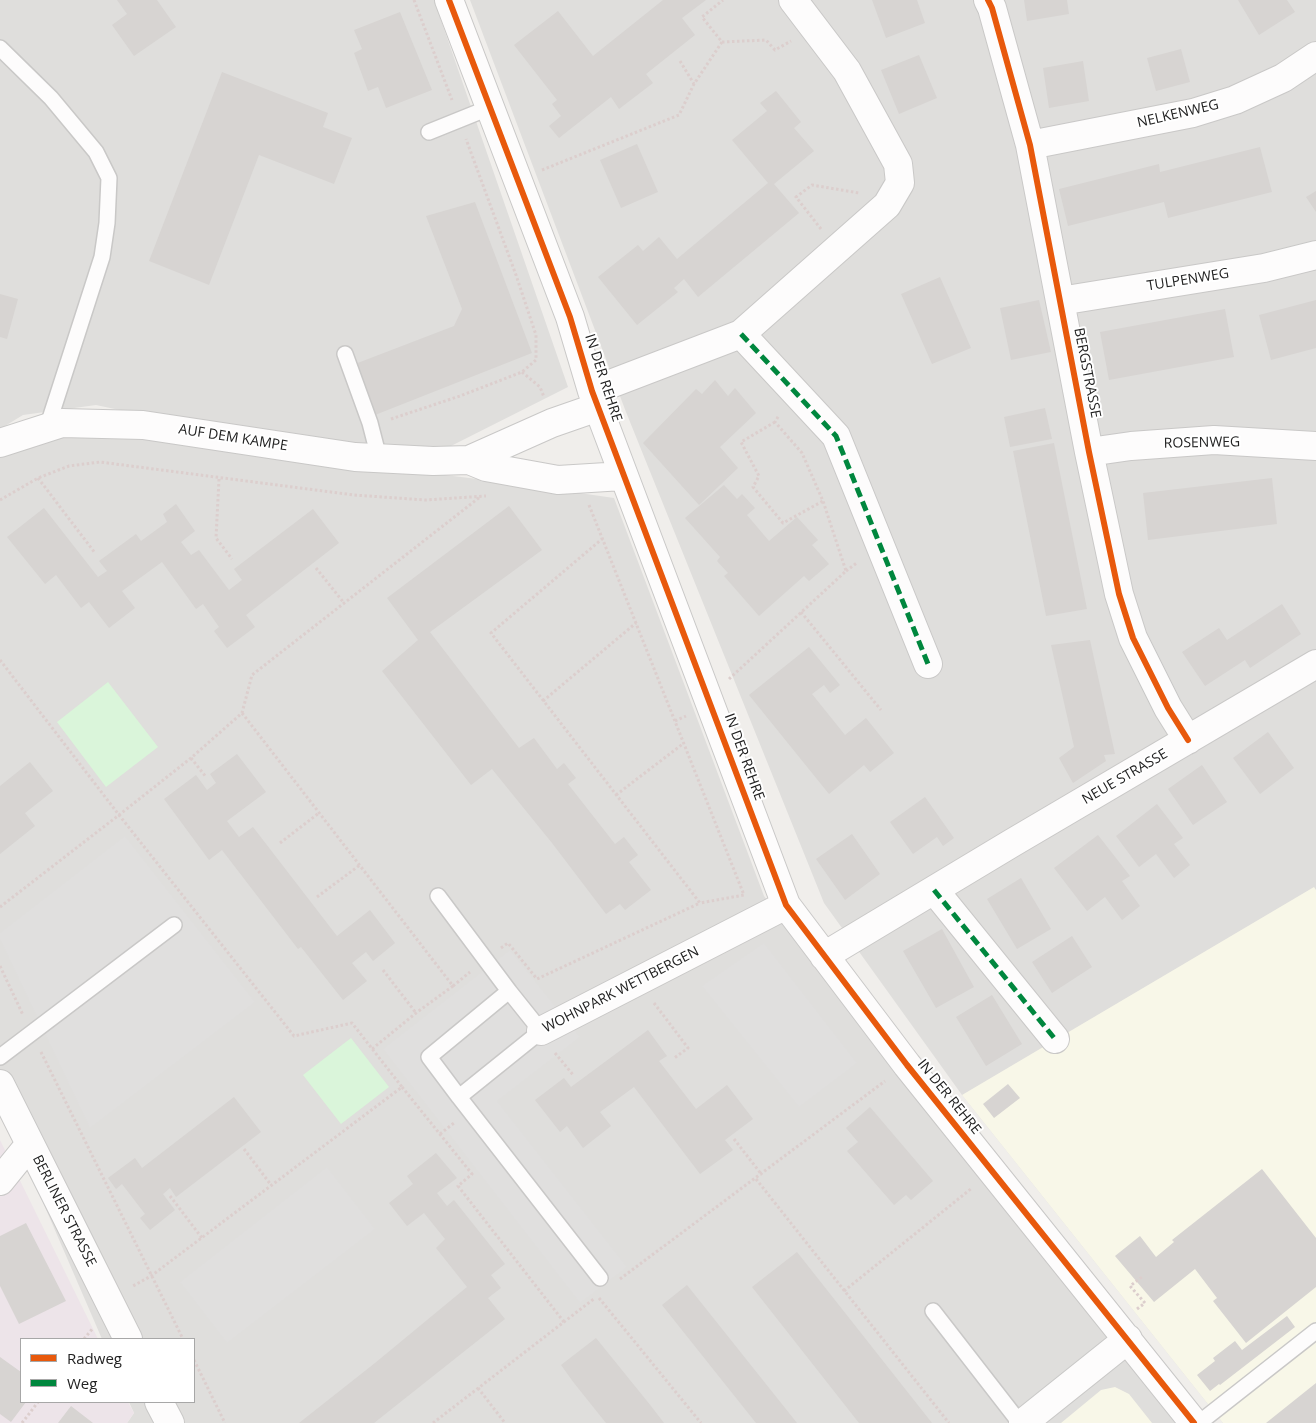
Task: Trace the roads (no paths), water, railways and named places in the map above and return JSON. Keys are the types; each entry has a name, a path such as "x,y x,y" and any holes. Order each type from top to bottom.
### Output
{"street":[{"name":"IN DER REHRE","path":"449,0 570,317 595,399 786,905 907,1064 1194,1423"},
{"name":"IN DER REHRE","path":"595,399 741,334 887,205 900,183 898,164 847,72 793,0"},
{"name":"BERGSTRASSE","path":"988,0 992,8 1030,145 1089,452 1119,594 1133,638 1168,708 1188,740"},
{"name":"NELKENWEG","path":"1030,145 1193,113 1226,103 1283,78 1316,56"},
{"name":"TULPENWEG","path":"1060,301 1264,268 1316,255"},
{"path":"741,334 836,436 928,664"},
{"name":"AUF DEM KAMPE","path":"0,443 62,423 143,425 355,457 433,461 469,460 552,423 595,399"},
{"name":"ROSENWEG","path":"1089,452 1131,446 1214,440 1316,446"},
{"name":"AUF DEM KAMPE","path":"469,460 486,467 558,480 624,476"},
{"name":"NEUE STRASSE","path":"824,956 1316,664"},
{"path":"934,890 1055,1040"},
{"name":"WOHNPARK WETTBERGEN","path":"541,1031 786,905"},
{"name":"BERLINER STRASSE","path":"0,1084 127,1338"},
{"path":"0,1181 30,1144"},
{"path":"1022,1423 1128,1339"},
{"path":"160,1403 170,1423"}],"lane":[{"path":"0,48 51,98 96,152 109,178 107,222 102,257 46,428"},
{"path":"429,132 491,107"},
{"path":"346,354 370,423 379,458"},
{"path":"438,896 541,1031"},
{"path":"0,1057 174,925"},
{"path":"509,991 429,1057 607,1281"},
{"name":"WOHNPARK WETTBERGEN","path":"459,1097 541,1031"},
{"path":"932,1311 1022,1423"},
{"path":"1199,1423 1316,1331"}]}
